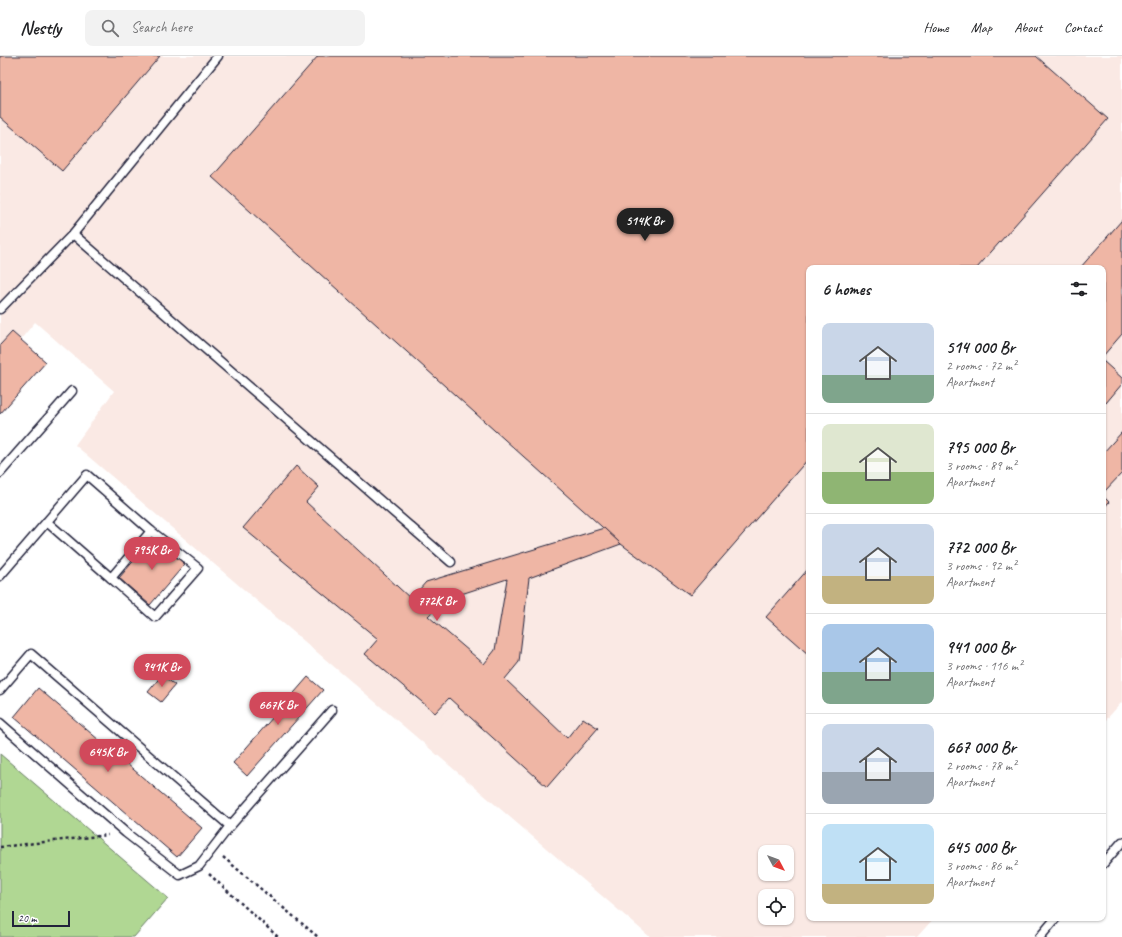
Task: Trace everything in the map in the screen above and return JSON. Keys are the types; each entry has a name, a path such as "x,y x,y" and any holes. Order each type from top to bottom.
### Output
{"lane":[{"path":"0,309 73,234 218,56"},
{"path":"73,234 451,562"},
{"path":"0,473 72,391"},
{"path":"1,571 47,522 87,475 151,531 198,568 155,617 47,522"},
{"path":"111,578 151,531"},
{"path":"0,690 31,654 230,826"},
{"path":"0,723 126,833 180,875 199,866 230,826 332,710"},
{"path":"1106,861 1122,842"},
{"path":"1040,937 1053,921"}],"path":[{"path":"0,847 126,833"},
{"path":"213,849 318,937"},
{"path":"199,866 278,937"}],"shaded area":[{"path":"0,56 1122,56 1122,702 1106,720 1106,265 806,265 806,921 931,921 917,937 650,937 75,445 114,391 35,322 21,339 12,332 0,345"}],"green space":[{"path":"0,754 168,898 134,937 0,937"}],"building":[{"path":"0,56 160,56 62,171 0,117"},
{"path":"318,56 1036,56 1108,119 980,265 806,265 806,461 690,595 621,544 212,177"},
{"path":"1122,220 1122,334 1106,353 1106,265 1083,265"},
{"path":"12,332 46,362 0,414 0,345"},
{"path":"1106,364 1122,378 1122,384 1106,403"},
{"path":"1122,432 1122,473 1106,490 1106,450"},
{"path":"296,466 319,487 306,502 411,599 426,582 604,528 621,544 529,578 519,662 505,679 567,738 583,718 598,728 547,787 449,698 435,713 365,654 378,639 243,528","holes":["507,579 495,650 484,664 428,616 446,599"]},
{"path":"154,537 185,564 150,605 119,578"},
{"path":"806,571 806,652 766,617"},
{"path":"162,675 175,685 161,702 148,692"},
{"path":"308,677 323,690 247,776 233,763"},
{"path":"38,688 202,828 177,857 14,717"}]}
